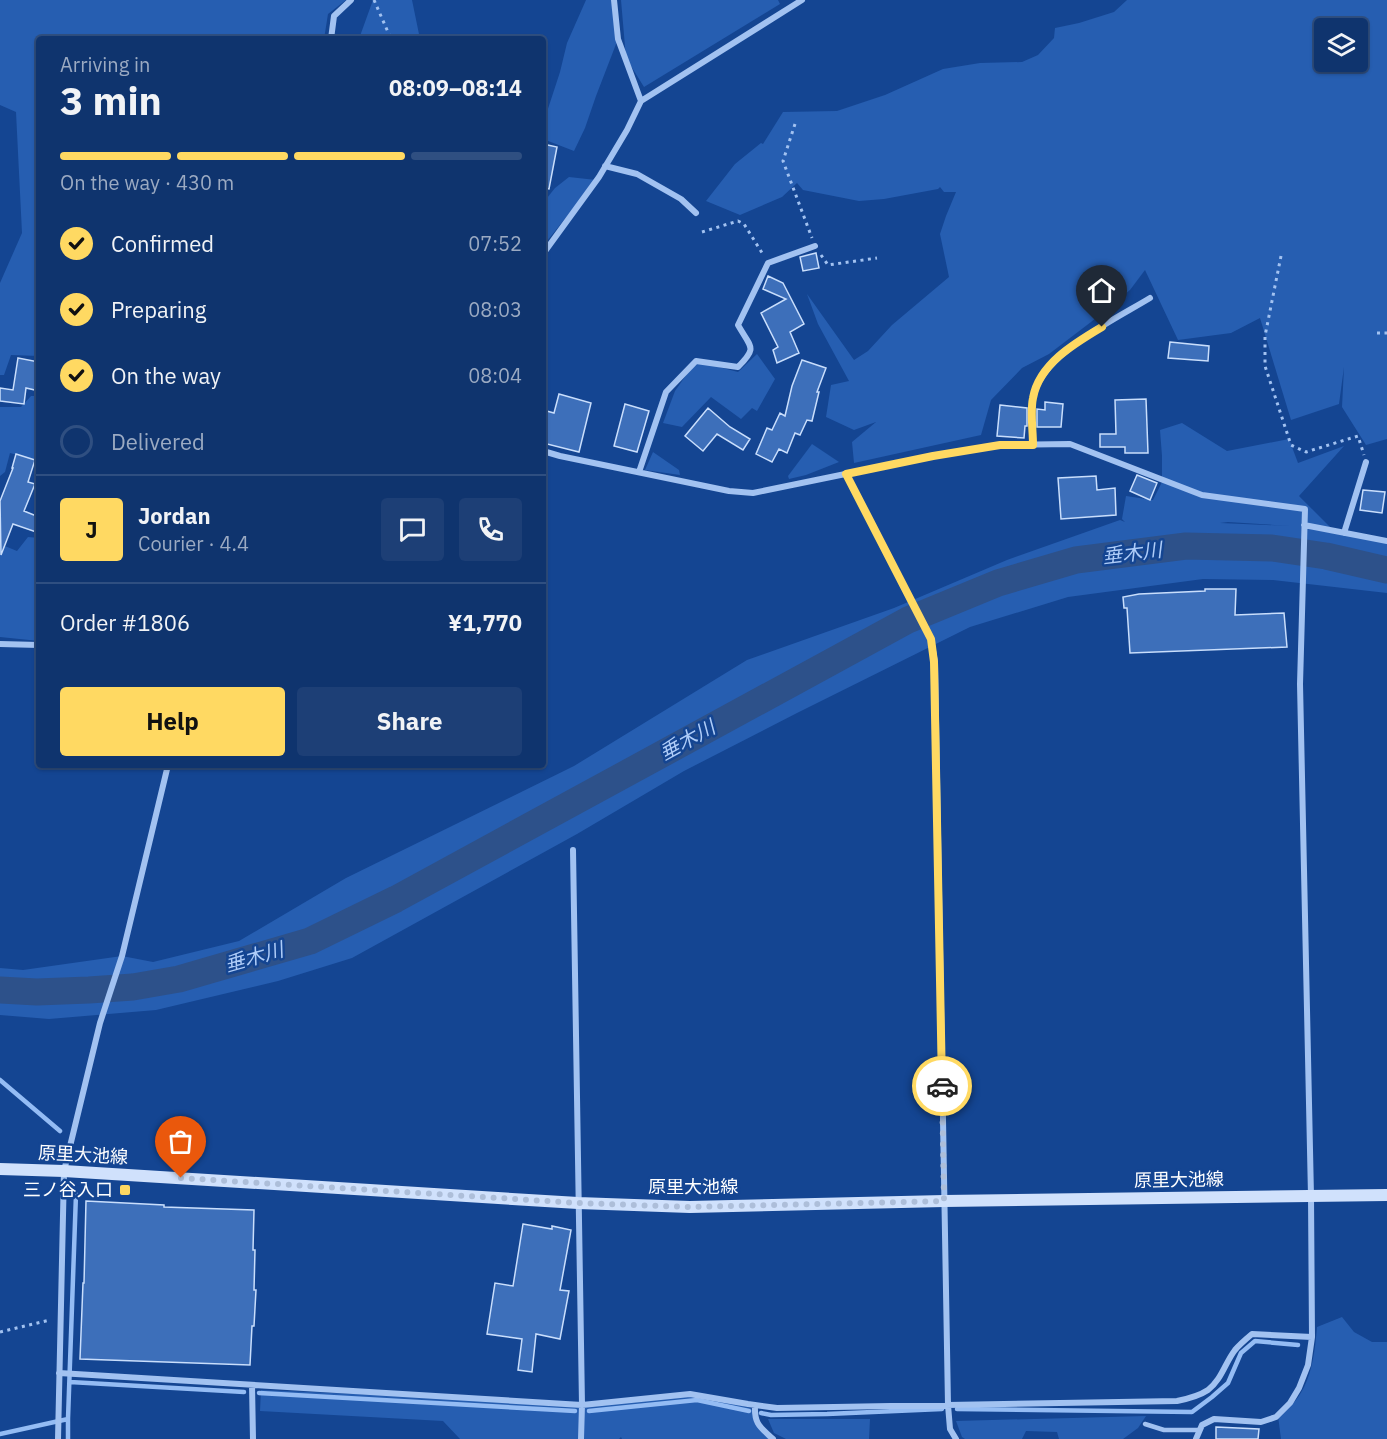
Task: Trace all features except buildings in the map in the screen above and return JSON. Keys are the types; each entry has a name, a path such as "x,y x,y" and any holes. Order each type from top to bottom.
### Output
{"main road":[{"name":"原里大池線","path":"0,1169 578,1203 690,1207 1387,1195"}],"street":[{"path":"331,36 334,16 351,0"},
{"path":"614,0 618,39 641,101"},
{"path":"546,250 605,166 627,130 641,101 802,0"},
{"path":"605,166 637,174 681,199 696,213"},
{"path":"639,472 666,392 696,361 738,367 750,354 751,348 738,325 768,263 814,246"},
{"path":"1033,445 1032,400 1037,385 1051,363 1086,336 1150,298"},
{"path":"546,452 729,491 753,493 933,456 1000,445 1070,444 1202,495 1305,509 1300,684 1312,1337 1308,1365 1299,1389 1290,1403 1276,1417 1261,1422 1214,1419 1202,1425 1196,1439"},
{"path":"1344,533 1366,462"},
{"path":"846,474 931,639 935,674 948,1405 950,1429 956,1439"},
{"path":"1304,525 1387,541"},
{"path":"0,644 36,645"},
{"path":"58,1439 64,1171 100,1023 122,956 167,768"},
{"path":"573,850 581,1439"},
{"path":"59,1373 582,1405 690,1394 777,1408 1177,1401 1194,1397 1208,1390 1220,1378 1234,1351 1252,1334 1312,1337"},
{"path":"252,1385 253,1439"},
{"path":"755,1405 754,1416 759,1426 773,1439"}],"lane":[{"path":"1145,1424 1164,1430 1200,1430"}],"path":[{"path":"374,0 390,36"},
{"path":"795,124 783,161 814,246 828,265 877,258"},
{"path":"702,232 738,221 744,224 768,263"},
{"path":"1281,256 1265,336 1265,366 1291,445 1306,452 1358,436 1366,462"},
{"path":"1377,333 1387,333"},
{"path":"0,1332 60,1317"}],"shaded area":[{"path":"0,0 346,0 328,14 324,36 36,36 36,356 11,355 4,375 0,375 0,283 22,233 16,112 0,105"},
{"path":"373,0 412,0 419,36 360,36"},
{"path":"586,0 614,0 618,39 585,128 574,151 546,140 546,115 567,43"},
{"path":"621,0 778,0 780,4 644,87 626,58"},
{"path":"1127,0 1387,0 1387,439 1366,445 1342,407 1344,367 1339,404 1291,420 1260,318 1231,333 1178,340 1145,270 1130,290 1091,322 1049,354 1022,368 991,400 981,435 854,463 852,442 876,422 854,430 826,417 831,385 849,381 818,324 807,294 854,360 868,351 892,325 949,277 940,234 956,192 944,192 940,187 884,199 859,201 803,190 797,183 782,197 740,215 706,201 735,164 761,143 763,144 783,112 837,111 885,95 943,69 980,63 1022,62 1038,55 1054,38 1055,28 1114,12"},
{"path":"569,177 596,180 546,242 546,199 555,188"},
{"path":"757,354 775,379 757,411 752,408 741,419 711,397 682,427 663,423 675,391 696,361 738,372"},
{"path":"31,396 36,396 36,460 10,453 5,472 0,476 0,407 21,407"},
{"path":"1182,423 1227,451 1289,439 1298,463 1344,446 1299,496 1331,528 1387,539 1387,593 1273,580 1203,579 1068,597 970,627 797,713 684,771 577,834 352,958 278,981 156,1010 49,1019 0,1015 0,968 23,970 122,956 153,962 239,941 346,878 574,766 747,660 894,608 1007,560 1120,520 1125,522 1122,519 1126,496 1153,500 1162,482 1160,430","holes":["1228,522 1292,526 1220,523"]},
{"path":"812,444 839,462 789,479 788,476"},
{"path":"653,452 679,470 680,475 645,470"},
{"path":"28,537 36,538 36,641 0,637 0,544 17,551"},
{"path":"1342,1317 1354,1332 1372,1342 1387,1342 1387,1439 1281,1439 1278,1416 1296,1400 1306,1384 1314,1355 1317,1327"},
{"path":"261,1390 591,1404 690,1394 751,1408 759,1426 773,1439 622,1439 621,1437 619,1439 460,1439 443,1421 260,1411"},
{"path":"1146,1416 1138,1428 1123,1439 1059,1439 1057,1432 1026,1431 1022,1439 965,1439 956,1421"},
{"path":"768,1419 870,1419 869,1439 786,1439 774,1433"}],"waterway":[{"name":"垂木川","path":"0,990 37,992 133,987 179,979 310,941 396,899 908,620 998,583 1076,560 1186,546 1272,548 1326,556 1387,570"},
{"path":"0,1080 60,1131"},
{"path":"68,1439 76,1194"},
{"path":"957,1409 1192,1412 1228,1383 1241,1353 1255,1341 1298,1345"},
{"path":"70,1382 244,1392"},
{"path":"259,1393 575,1411"},
{"path":"589,1411 697,1400 749,1411"},
{"path":"761,1413 771,1415 827,1414 942,1409"},
{"path":"0,1434 68,1419"}],"way so far":[{"path":"181,1178 578,1203 690,1207 944,1201 942,1086"}],"place":[{"name":"三ノ谷入口","path":"125,1190"}],"route":[{"path":"942,1086 934,662 931,639 846,474 1000,445 1033,445 1032,400 1037,385 1051,363 1086,336 1102,327"}]}
